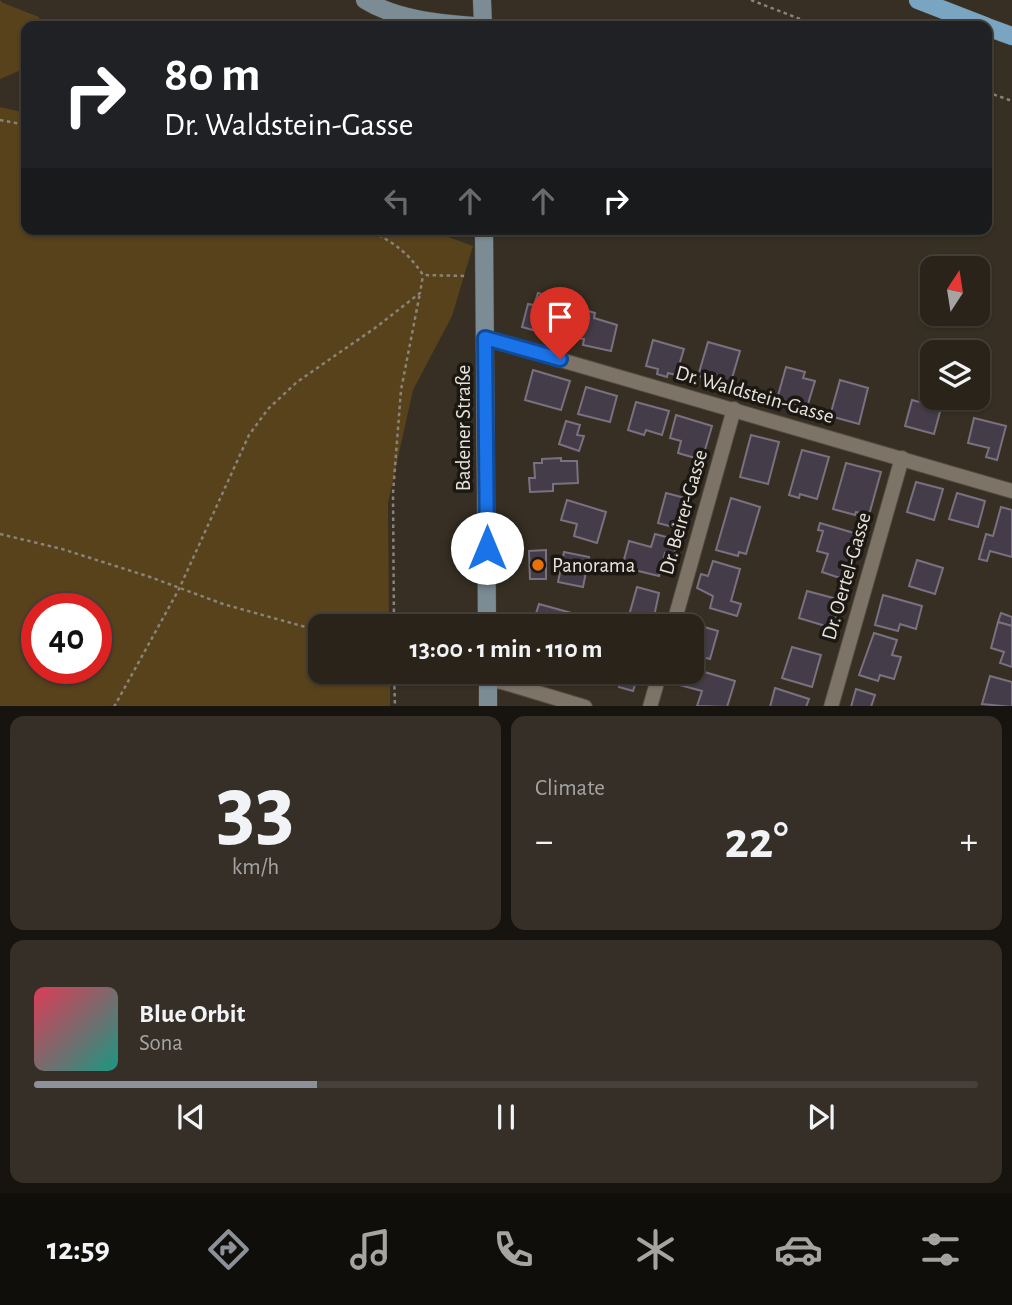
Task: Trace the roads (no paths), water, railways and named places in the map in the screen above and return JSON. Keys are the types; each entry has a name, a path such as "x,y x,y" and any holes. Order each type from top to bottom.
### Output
{"main road":[{"path":"918,0 971,21"},
{"path":"992,29 1012,36"}],"street":[{"path":"365,0 381,10 434,21"},
{"path":"482,0 482,21"},
{"name":"Badener Straße","path":"484,235 488,614"},
{"name":"Dr. Waldstein-Gasse","path":"485,338 1012,491"},
{"name":"Dr. Beirer-Gasse","path":"676,614 734,410"},
{"name":"Dr. Oertel-Gasse","path":"831,706 902,458"},
{"path":"488,684 488,706"},
{"path":"509,684 585,706"},
{"path":"650,706 656,684"}],"place":[{"name":"Panorama","path":"538,565"}]}
